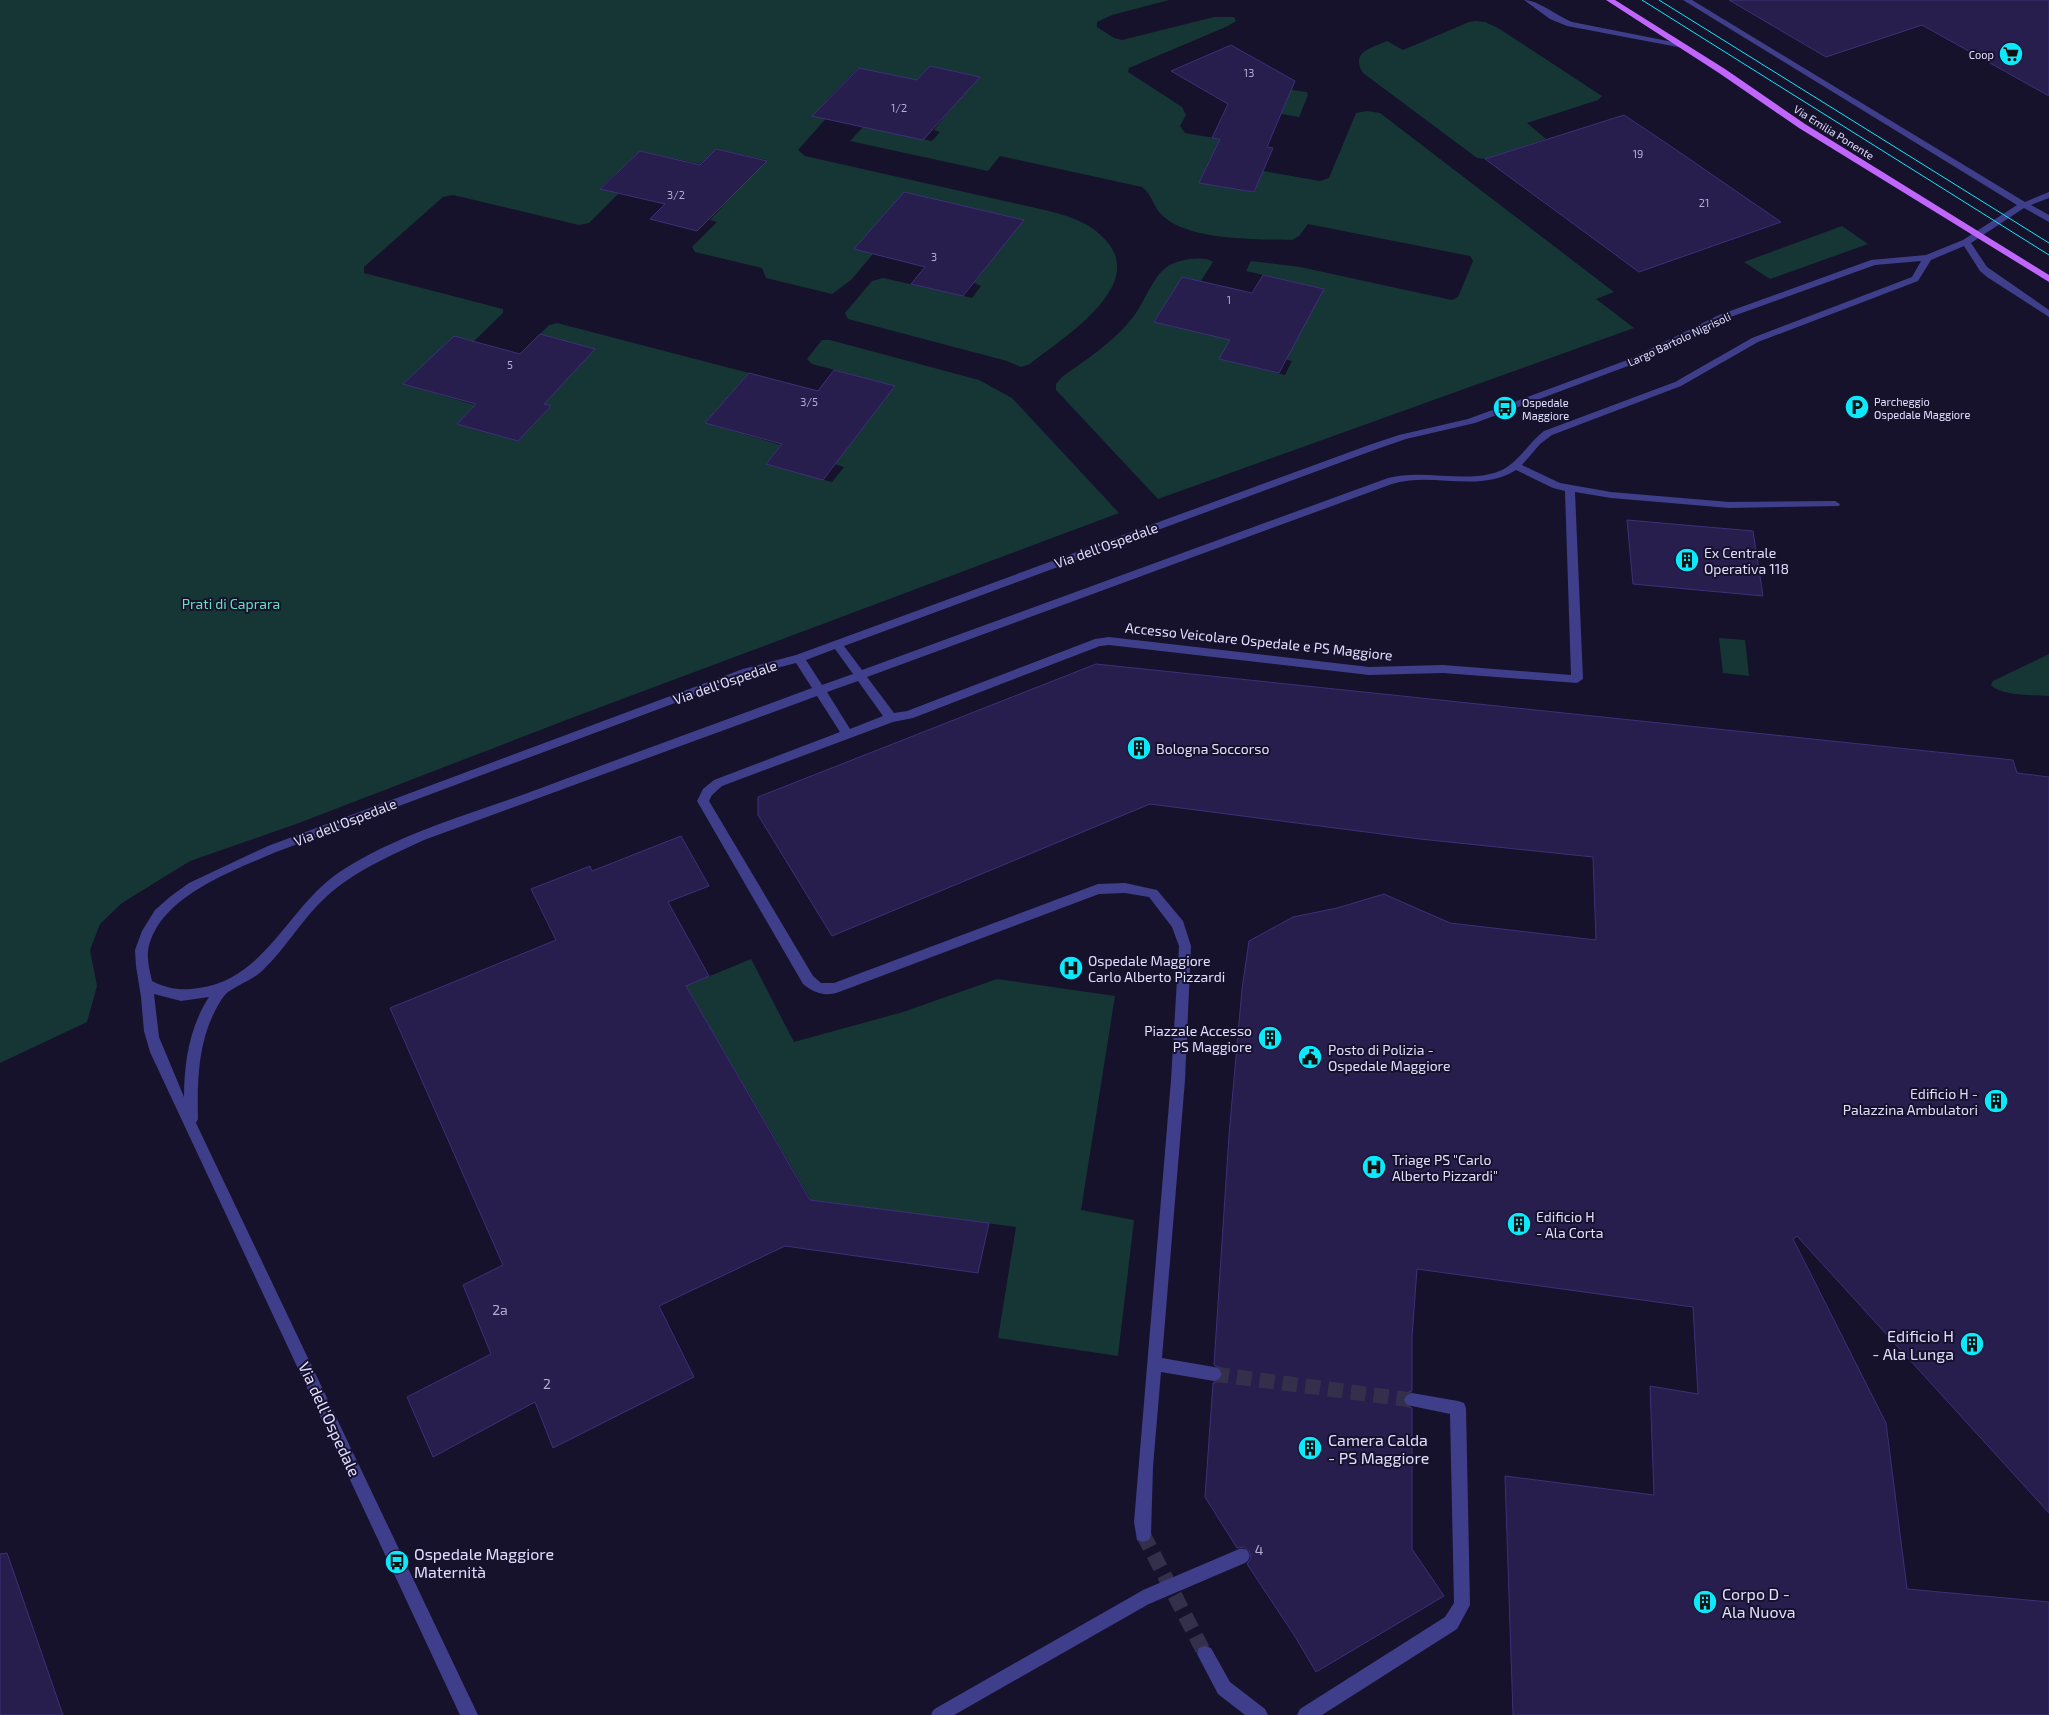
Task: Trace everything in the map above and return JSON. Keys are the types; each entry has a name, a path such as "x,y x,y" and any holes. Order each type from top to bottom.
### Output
{"main road":[{"name":"Via Emilia Ponente","path":"1610,0 1683,46 1794,121 2049,280"}],"street":[{"path":"1528,0 1559,20 1577,26 1683,46"},
{"path":"1687,0 2049,219"},
{"name":"Largo Bartolo Nigrisoli","path":"1373,447 1403,436 1470,421 1624,365 1722,317 1874,262 1928,258 1966,242 2023,205 2049,194"},
{"path":"1966,242 1983,270 2049,314"},
{"path":"1835,504 1705,504 1570,490 1557,486 1515,466 1536,441 1548,433 1678,384 1755,340 1915,279 1928,258"},
{"name":"Via dell'Ospedale","path":"469,1715 167,1076 152,1036 147,985 141,966 144,938 159,916 175,898 223,870 320,831 738,676 799,658 1373,447"},
{"name":"Via dell'Ospedale","path":"147,985 167,995 188,996 221,991 248,976 286,936 320,895 347,872 420,837 861,677 1394,480 1408,477 1484,476 1500,474 1515,466"},
{"name":"Accesso Veicolare Ospedale e PS Maggiore","path":"891,718 909,714 1089,645 1109,641 1370,671 1443,669 1577,679 1570,490"},
{"path":"837,644 891,718 718,783 707,792 703,801 808,980 818,988 834,988 1098,889 1125,888 1153,893 1178,925 1185,946 1178,1080 1144,1466 1142,1522 1144,1534"},
{"path":"799,658 848,735"},
{"name":"Via dell'Ospedale","path":"191,1124 190,1092 199,1033 208,1007 221,991"},
{"path":"1154,1364 1214,1374"},
{"path":"1306,1715 1451,1623 1462,1605 1458,1408 1412,1400"},
{"path":"939,1715 1146,1597 1242,1556"},
{"path":"1205,1654 1224,1688 1259,1715"}],"green space":[{"name":"Prati di Caprara","path":"0,0 1169,0 1112,15 1097,22 1097,27 1114,38 1122,40 1214,17 1234,17 1236,21 1228,26 1129,68 1128,72 1182,107 1186,115 1180,126 1185,133 1220,139 1200,183 1254,192 1263,171 1320,181 1329,178 1356,113 1367,111 1380,113 1614,292 1596,299 1634,328 1158,499 1056,390 1056,384 1062,377 1109,342 1126,326 1157,276 1168,266 1190,259 1203,259 1213,262 1201,281 1182,277 1154,322 1231,339 1220,359 1285,375 1292,361 1284,359 1324,289 1246,271 1251,261 1300,267 1452,300 1458,297 1473,261 1470,256 1308,224 1299,236 1292,240 1244,239 1208,235 1176,225 1164,217 1157,210 1149,194 1142,187 1000,156 988,171 850,141 864,126 932,141 940,132 934,130 952,108 964,85 972,86 980,77 930,66 917,80 858,68 826,101 838,105 798,150 805,156 1058,213 1082,222 1102,236 1117,260 1116,278 1107,295 1078,327 1030,364 1021,367 1007,361 848,319 845,313 872,281 883,278 972,298 981,286 974,283 1023,220 968,207 954,223 889,209 854,249 873,254 851,280 832,294 766,278 762,268 695,252 692,247 717,222 710,220 733,195 726,193 766,160 716,149 700,164 640,151 600,188 619,193 589,223 579,225 453,195 443,197 364,267 364,273 503,309 503,313 473,342 404,384 475,405 457,424 518,441 551,406 544,404 595,349 540,334 549,325 557,323 749,373 705,423 781,445 766,464 832,482 844,467 835,464 895,386 812,364 807,359 822,340 830,340 979,380 1012,398 1119,513 574,717 299,823 190,861 122,903 100,924 90,950 97,986 87,1022 0,1063"},
{"path":"1469,22 1485,22 1498,28 1602,96 1598,100 1527,123 1546,139 1485,159 1477,158 1363,73 1360,66 1359,60 1364,52 1387,41 1403,50"},
{"path":"1262,86 1307,92 1308,95 1299,117 1281,114"},
{"path":"1842,226 1868,244 1770,279 1744,262"},
{"path":"1719,638 1745,640 1749,676 1723,673"},
{"path":"2049,654 2049,696 2010,693 1996,689 1991,685 1993,681"},
{"path":"751,959 794,1042 903,1012 997,979 1115,996 1081,1210 1134,1220 1118,1356 998,1338 1016,1227 811,1200 686,986"}],"building":[{"path":"1729,0 2049,0 2049,96 1922,25 1826,57"},
{"path":"1231,45 1295,81 1267,147 1273,148 1254,192 1199,183 1220,139 1212,138 1228,104 1171,71"},
{"path":"930,66 980,77 923,140 812,116 859,68 917,80"},
{"path":"1624,115 1781,222 1639,272 1485,159"},
{"path":"716,149 767,161 697,231 650,219 665,204 600,189 640,151 700,165"},
{"path":"904,192 1024,220 963,296 911,284 925,267 854,249"},
{"path":"1263,275 1324,289 1279,373 1219,359 1230,340 1154,322 1182,277 1252,293"},
{"path":"540,334 595,349 544,404 551,406 518,441 457,424 476,404 403,384 454,336 520,354"},
{"path":"834,370 895,386 823,480 766,464 782,444 705,423 749,373 818,391"},
{"name":"Ex Centrale Operativa 118","path":"1627,520 1753,531 1763,596 1633,584"},
{"path":"1096,664 2013,760 2017,773 2049,777 2049,1513 1797,1236 1793,1239 1886,1423 1907,1589 2049,1602 2049,1715 1513,1715 1505,1476 1654,1495 1650,1386 1698,1394 1693,1307 1417,1269 1412,1337 1412,1391 1406,1393 1402,1399 1405,1406 1412,1408 1412,1549 1444,1596 1316,1672 1247,1564 1251,1558 1250,1552 1244,1547 1237,1548 1205,1497 1213,1383 1220,1381 1224,1375 1221,1368 1214,1365 1229,1135 1242,989 1249,941 1293,917 1337,908 1384,894 1450,923 1596,940 1593,857 1420,839 1150,804 832,936 758,815 758,797"},
{"path":"681,836 709,886 668,902 709,976 686,986 810,1200 989,1223 978,1273 785,1246 659,1306 694,1377 553,1448 535,1402 433,1457 407,1397 491,1354 463,1285 503,1265 390,1008 556,940 531,889 590,866 592,871"},
{"path":"7,1553 63,1715 0,1715 0,1554"}],"tunnel":[{"path":"1214,1374 1412,1400"},
{"path":"1143,1534 1205,1654"}],"tram line":[{"path":"1642,0 2049,255"},
{"path":"1659,0 2049,243"}],"place":[{"name":"Coop","path":"2011,54"},
{"name":"Parcheggio Ospedale Maggiore","path":"1857,407"},
{"name":"Ospedale Maggiore","path":"1505,408"},
{"name":"Ex Centrale Operativa 118","path":"1687,560"},
{"name":"Bologna Soccorso","path":"1139,748"},
{"name":"Ospedale Maggiore Carlo Alberto Pizzardi","path":"1071,968"},
{"name":"Piazzale Accesso PS Maggiore","path":"1270,1038"},
{"name":"Posto di Polizia - Ospedale Maggiore","path":"1310,1057"},
{"name":"Edificio H - Palazzina Ambulatori","path":"1996,1101"},
{"name":"Triage PS \"Carlo Alberto Pizzardi\"","path":"1374,1167"},
{"name":"Edificio H - Ala Corta","path":"1519,1224"},
{"name":"Edificio H - Ala Lunga","path":"1972,1344"},
{"name":"Camera Calda - PS Maggiore","path":"1310,1448"},
{"name":"Ospedale Maggiore Maternità","path":"397,1562"},
{"name":"Corpo D - Ala Nuova","path":"1705,1602"}]}
